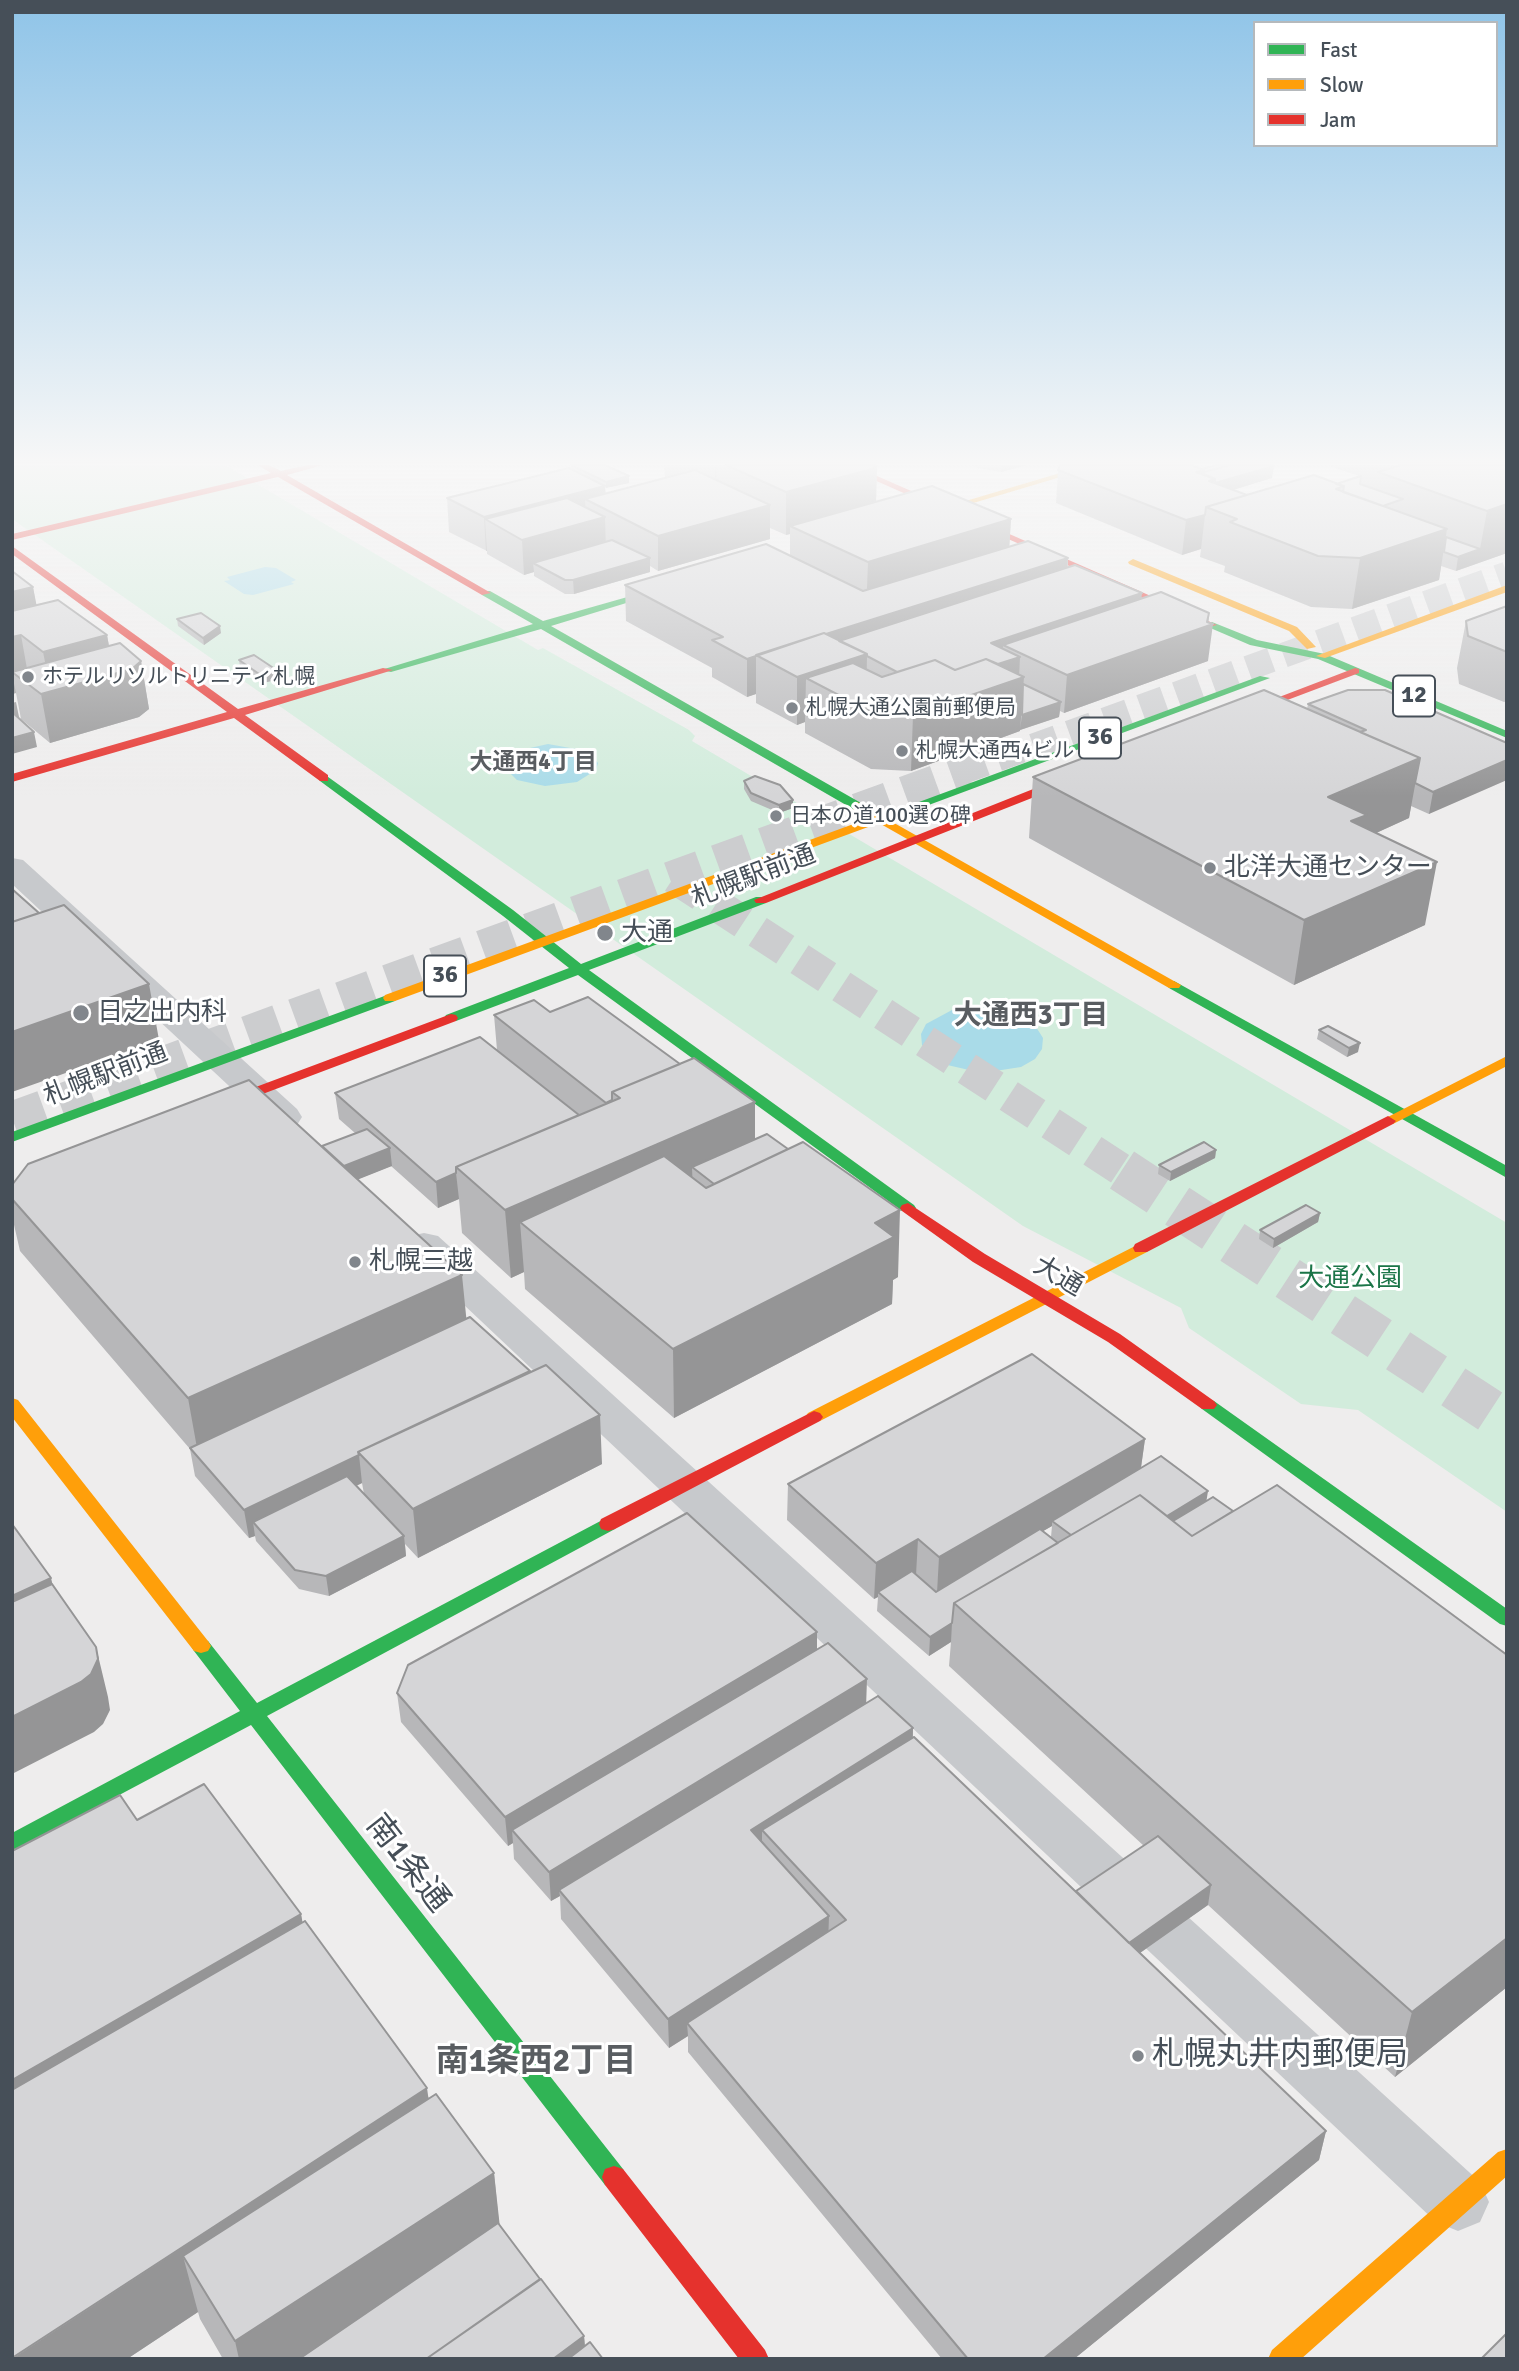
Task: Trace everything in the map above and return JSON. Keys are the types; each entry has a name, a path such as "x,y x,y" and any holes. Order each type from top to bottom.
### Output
{"main road":[{"name":"大通","path":"49,576 237,713 579,970 979,1258 1114,1338 1507,1619"},
{"path":"456,576 878,818 1404,1112 1507,1173"},
{"path":"1100,576 1254,643 1321,656"},
{"path":"1166,576 1293,629 1321,656"},
{"path":"12,778 690,582"},
{"name":"札幌駅前通","path":"12,1137 221,1058 1507,588"},
{"name":"12","path":"1321,656 1507,735"},
{"path":"1222,721 1378,662"},
{"name":"札幌駅前通","path":"192,1115 579,970 1094,769"},
{"path":"12,1843 683,1484 1507,1059"},
{"name":"南1条通","path":"12,1404 756,2359"},
{"path":"1281,2359 1507,2160"}],"street":[{"path":"12,867 313,1143"},
{"path":"395,1218 1458,2203"}],"green space":[{"name":"大通公園","path":"93,576 412,576 538,650 543,648 689,730 695,736 692,741 1507,1223 1507,1512 1358,1410 1301,1404 1189,1328 1181,1308 1023,1226"}],"water":[{"path":"289,576 296,580 291,582 294,584 253,595 244,594 224,581 230,580 227,577"},
{"path":"548,744 587,751 598,763 596,770 577,782 545,786 517,780 505,768 511,756 521,750"},
{"path":"990,1008 1025,1018 1036,1027 1043,1038 1042,1049 1035,1059 1021,1067 982,1073 943,1064 922,1045 921,1034 926,1024 952,1010"}],"building":[{"path":"12,576 18,576 33,587 12,592"},
{"path":"557,576 588,576 573,580"},
{"path":"657,576 831,576 863,591 914,576 1012,576 747,659 712,640 723,637 625,585"},
{"path":"1042,576 1100,576 1142,593 991,643 1020,657 998,664 986,659 955,670 935,660 897,672 839,641"},
{"path":"1161,592 1209,613 1207,622 1213,624 1067,675 1003,645"},
{"path":"58,600 107,635 43,652 21,635 12,637 12,611"},
{"path":"1507,606 1507,652 1468,636 1466,621"},
{"path":"201,613 220,626 203,638 177,619"},
{"path":"824,633 867,654 797,677 756,655"},
{"path":"120,643 141,661 132,669 41,694 12,672"},
{"path":"254,655 278,671 262,676 239,660"},
{"path":"986,659 1024,677 913,715 873,713 806,678 853,663 882,677 935,660 955,670"},
{"path":"1023,684 1061,702 1022,715"},
{"path":"1264,690 1420,758 1328,797 1367,815 1351,821 1437,862 1304,920 1033,777"},
{"path":"1348,690 1385,690 1507,743 1507,760 1433,792 1415,783 1420,758 1360,732 1366,730 1308,704"},
{"path":"12,712 34,732 12,738"},
{"path":"755,776 780,785 793,800 779,805 751,793 744,781"},
{"path":"12,889 39,913 12,922"},
{"path":"64,905 149,984 12,1032 12,922"},
{"path":"588,997 680,1064 612,1092 612,1100 606,1103 494,1015 534,1000 550,1012"},
{"path":"1328,1026 1360,1043 1349,1048 1319,1030"},
{"path":"480,1037 579,1115 456,1167 456,1173 436,1182 335,1093"},
{"path":"694,1058 755,1102 505,1210 456,1167 620,1098 612,1092"},
{"path":"249,1080 462,1275 188,1398 12,1199 12,1185 28,1164"},
{"path":"367,1129 390,1148 344,1166 322,1146"},
{"path":"767,1134 788,1149 714,1184 692,1167"},
{"path":"803,1142 900,1210 875,1223 894,1237 673,1349 520,1222 664,1156 706,1188"},
{"path":"1204,1142 1216,1150 1171,1172 1159,1165"},
{"path":"1306,1205 1320,1213 1274,1239 1260,1230"},
{"path":"470,1317 530,1371 358,1452 359,1455 244,1510 190,1448"},
{"path":"1032,1354 1145,1439 939,1557 918,1539 876,1563 788,1484"},
{"path":"546,1365 600,1415 413,1509 358,1452"},
{"path":"1161,1456 1208,1491 1167,1516 1140,1495 1071,1535 1052,1521"},
{"path":"347,1476 404,1536 326,1576 295,1570 253,1522"},
{"path":"1277,1485 1507,1655 1507,1938 1412,2012 954,1603 1140,1495 1192,1536"},
{"path":"1213,1497 1233,1511 1192,1536 1173,1521"},
{"path":"687,1513 817,1632 505,1817 397,1693 408,1665"},
{"path":"12,1524 51,1578 12,1596"},
{"path":"1040,1529 1058,1543 954,1603 952,1623 930,1637 878,1592 912,1571 936,1592"},
{"path":"52,1584 96,1647 98,1659 91,1674 81,1682 12,1717 12,1602"},
{"path":"828,1643 867,1679 549,1872 512,1830"},
{"path":"878,1696 913,1728 751,1830 829,1916 668,2019 559,1890"},
{"path":"914,1737 1326,2131 1043,2359 968,2359 687,2023 846,1920 762,1830"},
{"path":"204,1784 301,1914 12,2080 12,1851 120,1795 137,1820"},
{"path":"1158,1836 1211,1885 1129,1943 1076,1891"},
{"path":"305,1921 427,2088 12,2358 12,2090"},
{"path":"436,2094 494,2173 235,2341 183,2256"},
{"path":"498,2223 540,2279 426,2359 299,2359"},
{"path":"541,2279 584,2336 553,2359 426,2359"},
{"path":"1507,2333 1507,2359 1481,2359"},
{"path":"590,2342 603,2359 568,2359"}],"tunnel":[{"path":"962,772 1502,576"},
{"path":"12,1118 967,770"},
{"path":"674,877 1125,1172"},
{"path":"1122,1170 1507,1422"}],"traffic: fast":[{"path":"387,670 677,586"},
{"path":"486,593 857,806"},
{"path":"1212,625 1254,643 1321,656 1507,735"},
{"path":"879,819 1264,678"},
{"path":"324,778 508,913 621,1002 908,1208"},
{"path":"451,1018 761,900"},
{"path":"1174,985 1507,1173"},
{"path":"12,1137 390,998"},
{"path":"1208,1405 1507,1619"},
{"path":"12,1843 608,1524"},
{"path":"201,1646 614,2177"}],"traffic: slow":[{"path":"1166,576 1293,629 1311,647"},
{"path":"1321,656 1507,588"},
{"path":"857,806 1174,985"},
{"path":"390,998 879,819"},
{"path":"1388,1121 1507,1060"},
{"path":"814,1417 1141,1248"},
{"path":"12,1404 201,1646"},
{"path":"1281,2359 1507,2160"}],"traffic: jam":[{"path":"48,576 324,778"},
{"path":"456,576 486,593"},
{"path":"1099,576 1212,625"},
{"path":"12,778 387,670"},
{"path":"1233,717 1355,671"},
{"path":"761,900 1081,774"},
{"path":"210,1109 451,1018"},
{"path":"1141,1248 1388,1121"},
{"path":"908,1208 979,1258 1114,1338 1208,1405"},
{"path":"608,1524 814,1417"},
{"path":"614,2177 756,2359"}],"place":[{"name":"ホテルリソルトリニティ札幌","path":"28,677"},
{"name":"札幌大通公園前郵便局","path":"792,708"},
{"name":"札幌大通西4ビル","path":"902,751"},
{"name":"日本の道100選の碑","path":"776,816"},
{"name":"北洋大通センター","path":"1210,868"},
{"name":"大通","path":"605,933"},
{"name":"日之出内科","path":"81,1013"},
{"name":"札幌三越","path":"355,1262"},
{"name":"札幌丸井内郵便局","path":"1138,2056"}],"district":[{"name":"大通西4丁目","path":"533,763"},
{"name":"大通西3丁目","path":"1031,1017"},
{"name":"南1条西2丁目","path":"536,2062"}]}
